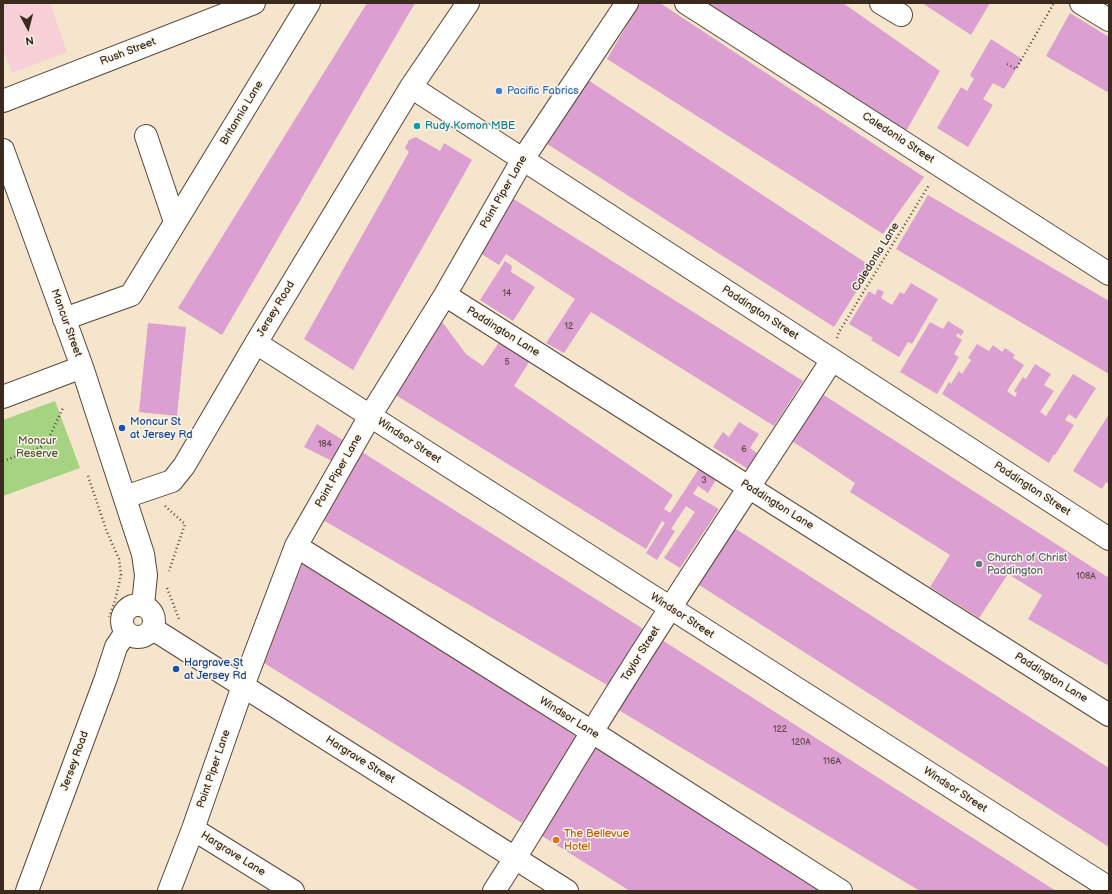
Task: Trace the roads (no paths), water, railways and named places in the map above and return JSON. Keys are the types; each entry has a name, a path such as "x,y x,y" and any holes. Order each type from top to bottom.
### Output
{"street":[{"name":"Rush Street","path":"3,101 254,3"},
{"name":"Britannia Lane","path":"64,320 131,295 309,3"},
{"name":"Jersey Road","path":"125,497 172,481 184,466 256,343 411,87 468,3"},
{"name":"Point Piper Lane","path":"170,891 193,830 243,686 296,546 370,416 445,295 523,159 627,3"},
{"name":"Caledonia Street","path":"686,3 1109,274"},
{"path":"881,3 900,15"},
{"path":"1081,3 1109,20"},
{"name":"Paddington Street","path":"411,87 1109,539"},
{"path":"146,136 176,222"},
{"name":"Moncur Street","path":"3,150 82,367 125,497"},
{"name":"Paddington Lane","path":"445,295 1109,715"},
{"name":"Windsor Street","path":"256,343 1109,888"},
{"name":"Taylor Street","path":"494,891 516,858 591,732 832,360"},
{"path":"3,397 82,367"},
{"path":"125,497 143,554 146,575 143,605"},
{"name":"Windsor Lane","path":"296,546 841,891"},
{"path":"143,605 154,614 155,619 153,629 145,636 140,637 130,635 126,632 122,622 124,612 132,606 143,605"},
{"name":"Hargrave Street","path":"153,629 567,891"},
{"name":"Jersey Road","path":"27,891 106,678 116,647 126,632"},
{"name":"Hargrave Lane","path":"193,830 293,891"}],"place":[{"name":"Pacific Fabrics","path":"499,91"},
{"name":"Rudy Komon MBE","path":"417,126"},
{"name":"Moncur St at Jersey Rd","path":"122,428"},
{"name":"Church of Christ Paddington","path":"979,564"},
{"name":"Hargrave St at Jersey Rd","path":"176,669"},
{"name":"The Bellevue Hotel","path":"556,840"}],"park label":[{"name":"Moncur Reserve","path":"37,447"}]}
